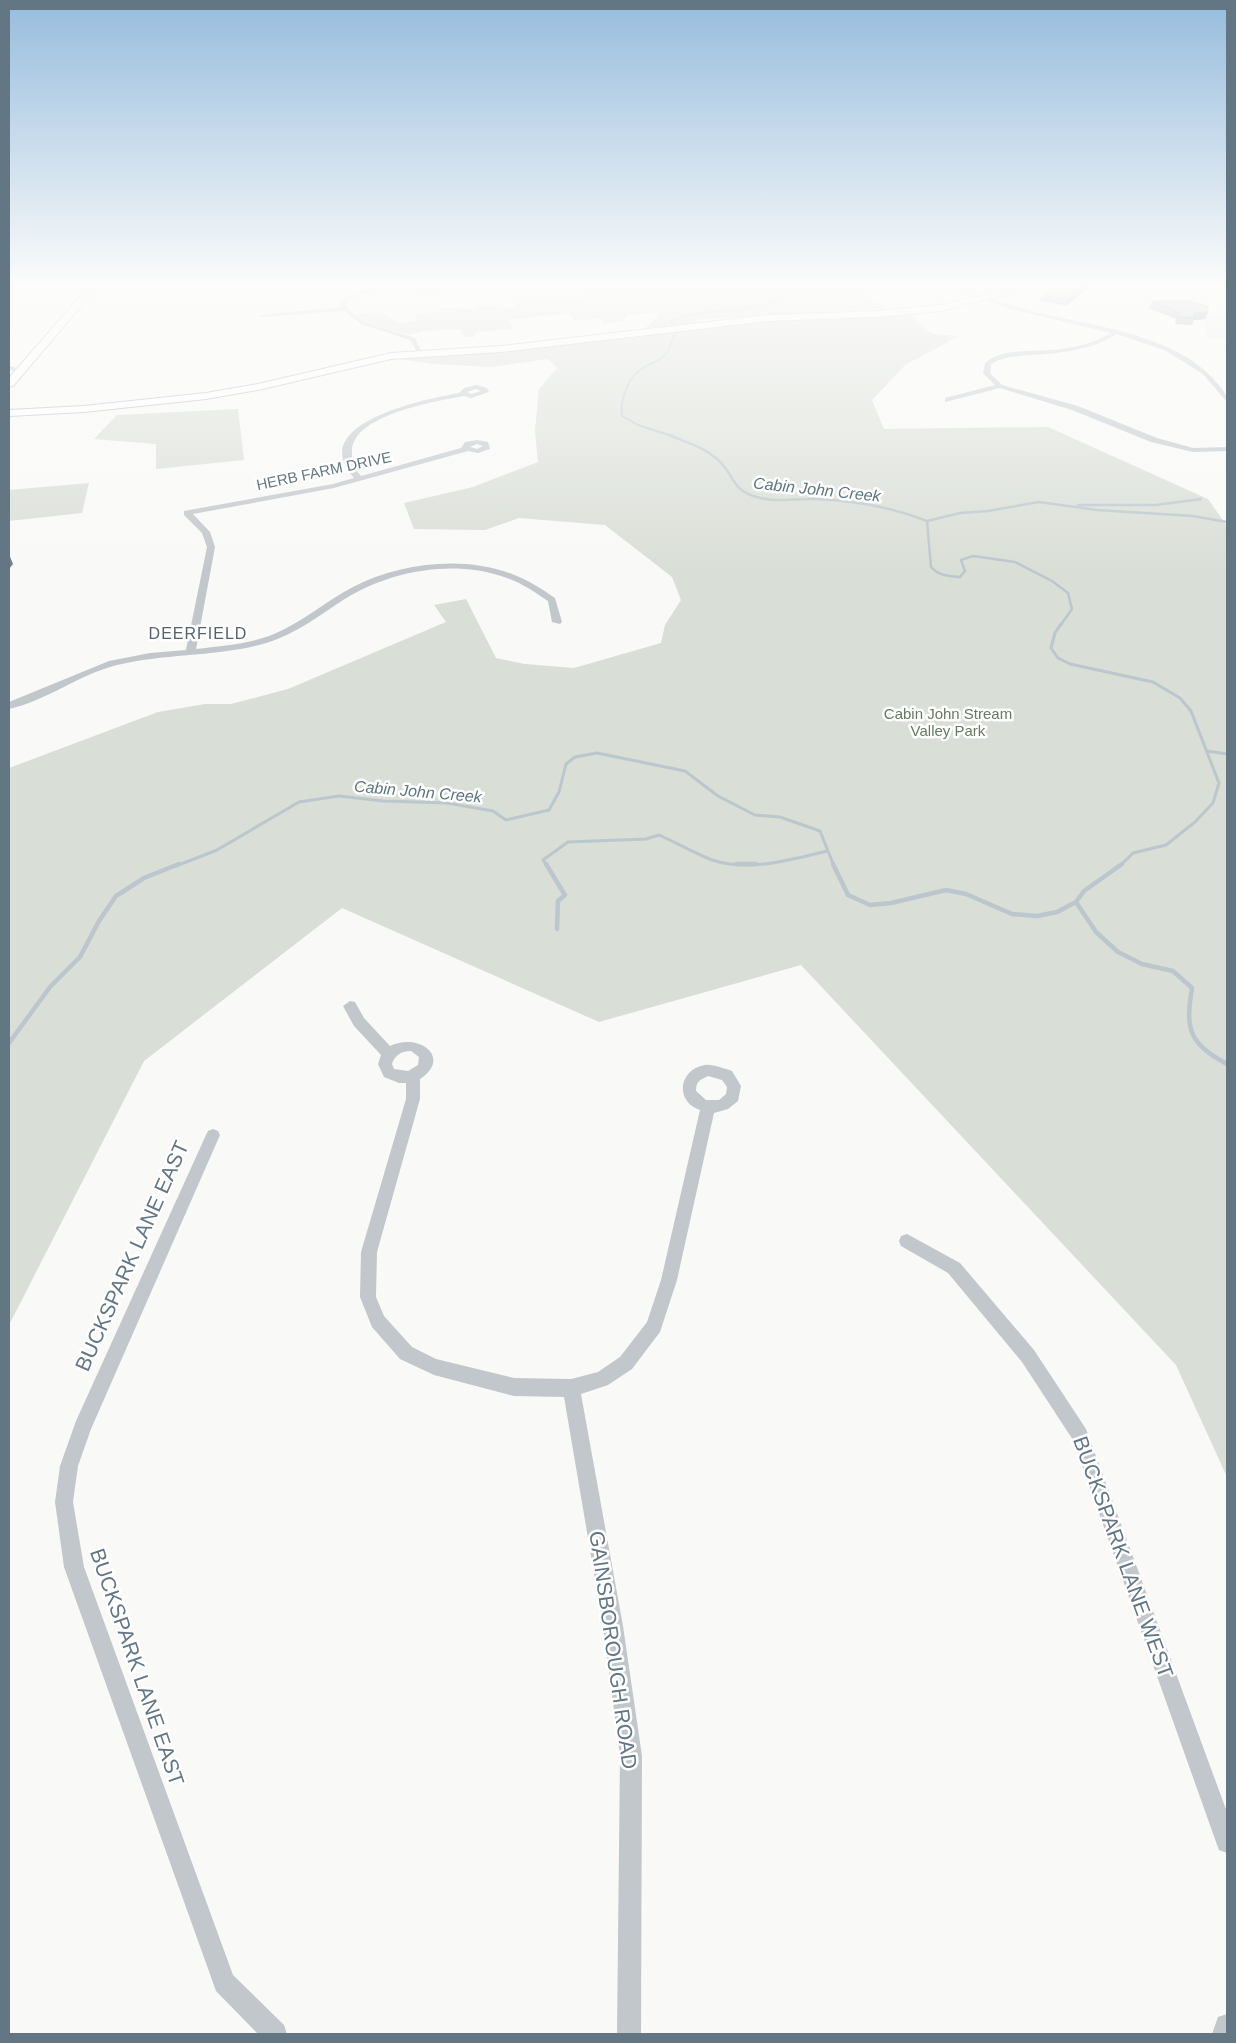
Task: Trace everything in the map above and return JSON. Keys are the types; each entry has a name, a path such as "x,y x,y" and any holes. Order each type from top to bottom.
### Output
{"main road":[{"path":"9,413 84,409 206,396 258,388 285,381"}],"street":[{"path":"995,381 1000,386 1075,408 1178,448 1227,449"},
{"path":"1212,381 1227,400"},
{"path":"948,400 1000,386"},
{"path":"1219,390 1227,389"},
{"path":"360,479 349,465 347,451 351,440 361,429 381,416 400,408 463,394"},
{"name":"HERB FARM DRIVE","path":"191,650 211,547 206,532 187,513 360,479 466,450"},
{"path":"9,706 112,663 191,650 234,647 278,636 302,624 357,588 393,575 432,568 472,568 502,573 530,584 552,600 556,622"},
{"path":"350,1006 359,1022 389,1054"},
{"path":"406,1045 422,1050 426,1054 426,1064 413,1076 400,1078 389,1073 385,1064 389,1054 406,1045"},
{"path":"413,1076 413,1099 369,1252 368,1297 378,1321 406,1353 434,1367 514,1386 571,1388 602,1379 626,1363 654,1326 669,1280 708,1107"},
{"name":"BUCKSPARK LANE EAST","path":"213,1135 82,1426 69,1466 64,1502 74,1567 224,1983 275,2034"},
{"name":"BUCKSPARK LANE WEST","path":"906,1241 954,1268 1028,1356 1080,1435 1227,1842"},
{"name":"GAINSBOROUGH ROAD","path":"571,1388 613,1626 631,1756 629,2034"},
{"path":"1224,2034 1227,2026"}],"green space":[{"name":"Cabin John Stream Valley Park","path":"546,381 890,381 872,400 884,429 1048,427 1208,499 1227,526 1227,1477 1176,1365 801,965 599,1022 342,908 144,1061 9,1325 9,768 158,712 205,704 231,704 288,689 446,622 434,605 466,599 496,658 525,664 574,668 661,643 665,625 681,600 672,577 605,525 519,518 485,530 414,529 404,503 473,487 538,462 535,430 539,389"},
{"path":"238,409 244,460 156,469 156,444 94,439 117,415"},
{"path":"89,483 82,513 9,521 9,490"}],"waterway":[{"name":"Cabin John Creek","path":"630,381 622,403 622,416 638,425 669,435"},
{"name":"Cabin John Creek","path":"669,435 712,455 723,465 737,486 748,494 757,497 771,500 814,499 843,501 886,508 927,521"},
{"path":"1078,505 1156,505 1201,499"},
{"path":"927,521 960,513 988,511 1039,502 1097,510 1193,516 1227,522"},
{"name":"Cabin John Creek","path":"927,521 931,567 934,570 948,576 960,577 965,571 961,560 973,556 1015,562 1052,581 1068,593 1072,609 1060,626"},
{"name":"Cabin John Creek","path":"1061,624 1055,633 1051,648 1058,658 1070,664 1153,682 1180,698 1191,711 1219,783 1213,803 1195,822 1166,845 1133,853 1122,864"},
{"path":"1207,751 1227,754"},
{"name":"Cabin John Creek","path":"176,866 217,850 299,802 339,796 383,801 447,803 493,811 506,820 549,810 559,792 566,764 575,757 597,753 685,771 718,796 755,815 780,817 820,831 834,866"},
{"path":"547,866 543,860 568,842 646,839 659,835 712,860 740,865 770,863 827,851"},
{"name":"Cabin John Creek","path":"9,1043 50,987 80,957 99,921 116,896 144,878 179,864"},
{"path":"546,864 565,895 558,901 557,929"},
{"path":"736,864 756,864"},
{"name":"Cabin John Creek","path":"833,864 848,895 870,905 891,903 946,890 966,894 1012,914 1037,916 1057,912 1076,902"},
{"name":"Cabin John Creek","path":"1076,902 1084,891 1122,864"},
{"path":"1076,902 1096,932 1118,952 1142,964 1173,971 1192,988 1189,1015 1193,1034 1197,1042 1227,1064"}],"district":[{"name":"DEERFIELD","path":"198,633"}]}
